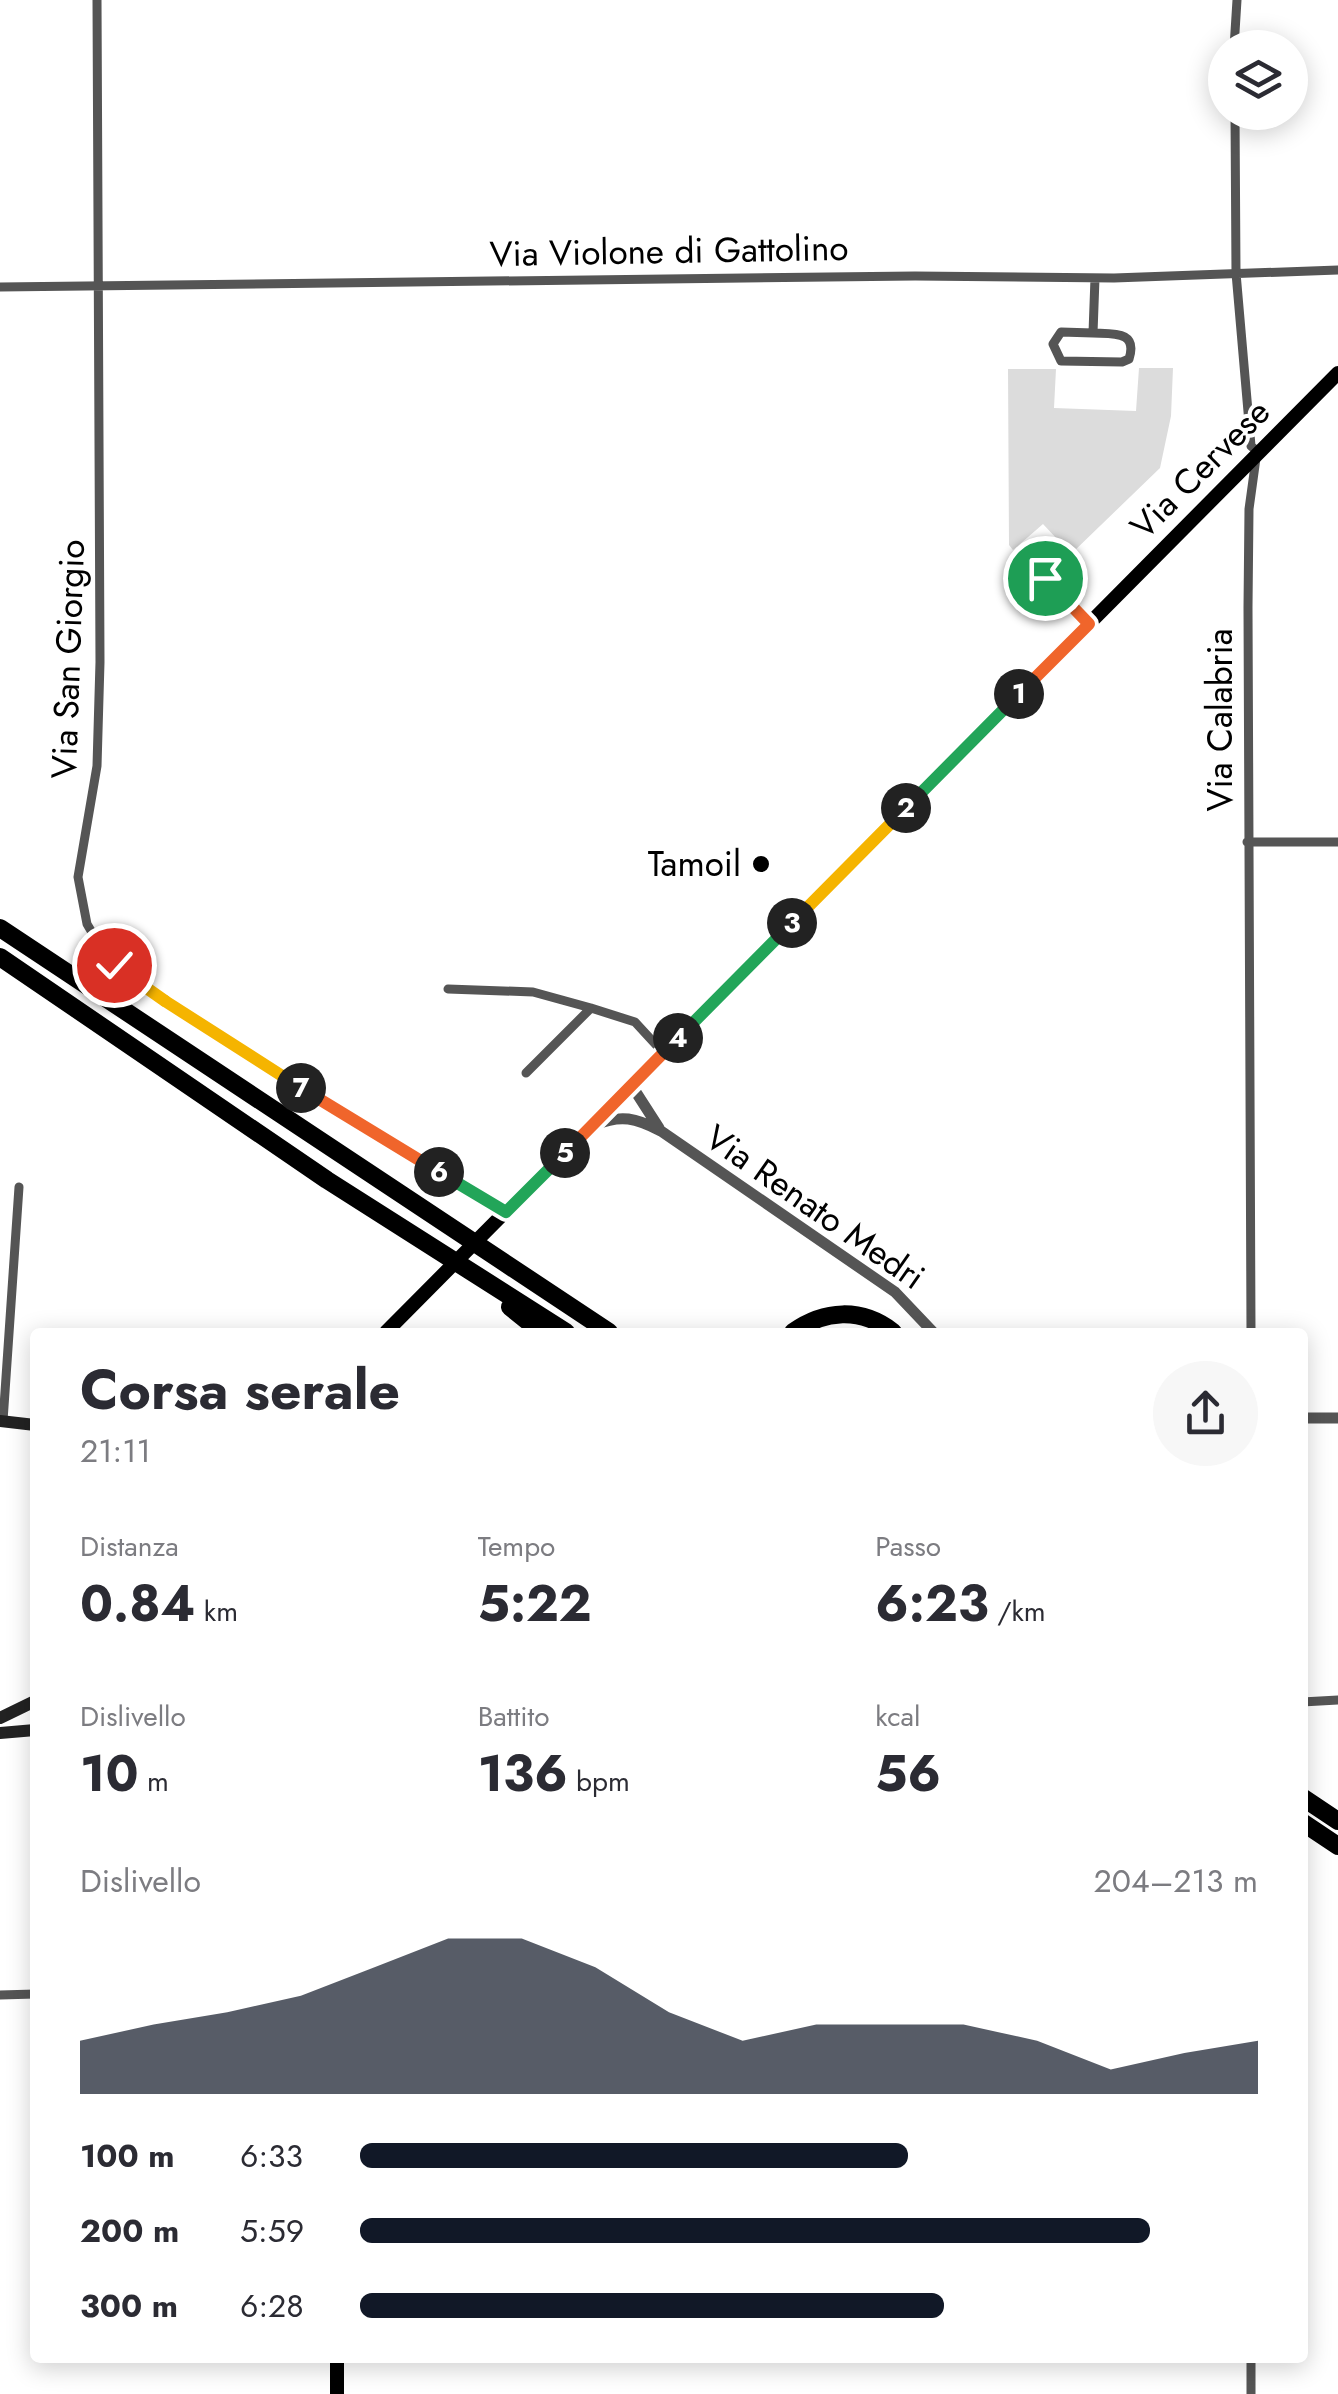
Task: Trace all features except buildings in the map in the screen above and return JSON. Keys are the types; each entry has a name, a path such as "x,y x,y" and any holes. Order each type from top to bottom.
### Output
{"highway":[{"path":"0,928 603,1328"},
{"path":"0,958 419,1240 560,1328"},
{"path":"487,1282 535,1328"},
{"path":"557,1297 620,1328"},
{"path":"801,1328 827,1314 851,1314 887,1328"},
{"path":"1308,1801 1338,1821"},
{"path":"1308,1826 1338,1846"}],"main road":[{"name":"Via Cervese","path":"390,1328 1338,373"},
{"path":"2,1421 30,1424"},
{"path":"0,1717 30,1704"},
{"path":"0,1733 30,1730"},
{"path":"337,2363 337,2394"}],"street":[{"name":"Via San Giorgio","path":"97,0 97,766 78,878 87,924 106,956 134,981 302,1089 506,1212"},
{"path":"1235,30 1237,0"},
{"name":"Via Calabria","path":"1235,130 1236,273 1251,446 1257,451 1250,510 1251,1328"},
{"name":"Via Violone di Gattolino","path":"0,287 915,276 1094,278 1338,270"},
{"path":"1093,333 1094,278"},
{"path":"1062,332 1093,333 1125,334 1130,338 1130,359 1061,361 1055,354 1053,344 1062,332"},
{"path":"1045,578 1089,624"},
{"path":"1248,842 1338,842"},
{"path":"448,989 534,992 591,1008 635,1022 661,1055"},
{"path":"526,1073 591,1008"},
{"name":"Via Renato Medri","path":"632,1086 661,1132"},
{"name":"Via Renato Medri","path":"591,1127 626,1116 661,1132 895,1292 929,1328"},
{"path":"2,1421 19,1187"},
{"path":"1308,1418 1338,1418"},
{"path":"1308,1702 1338,1700"},
{"path":"0,1994 30,1994"},
{"path":"1251,2363 1251,2394"}],"shaded area":[{"path":"1139,368 1173,368 1171,416 1160,468 1071,554 1043,524 1013,550 1009,545 1008,369 1056,369 1054,408 1136,411"}],"place":[{"name":"Tamoil","path":"761,864"}],"route":[{"path":"114,965 302,1089 506,1212 1089,624 1045,578"}]}
